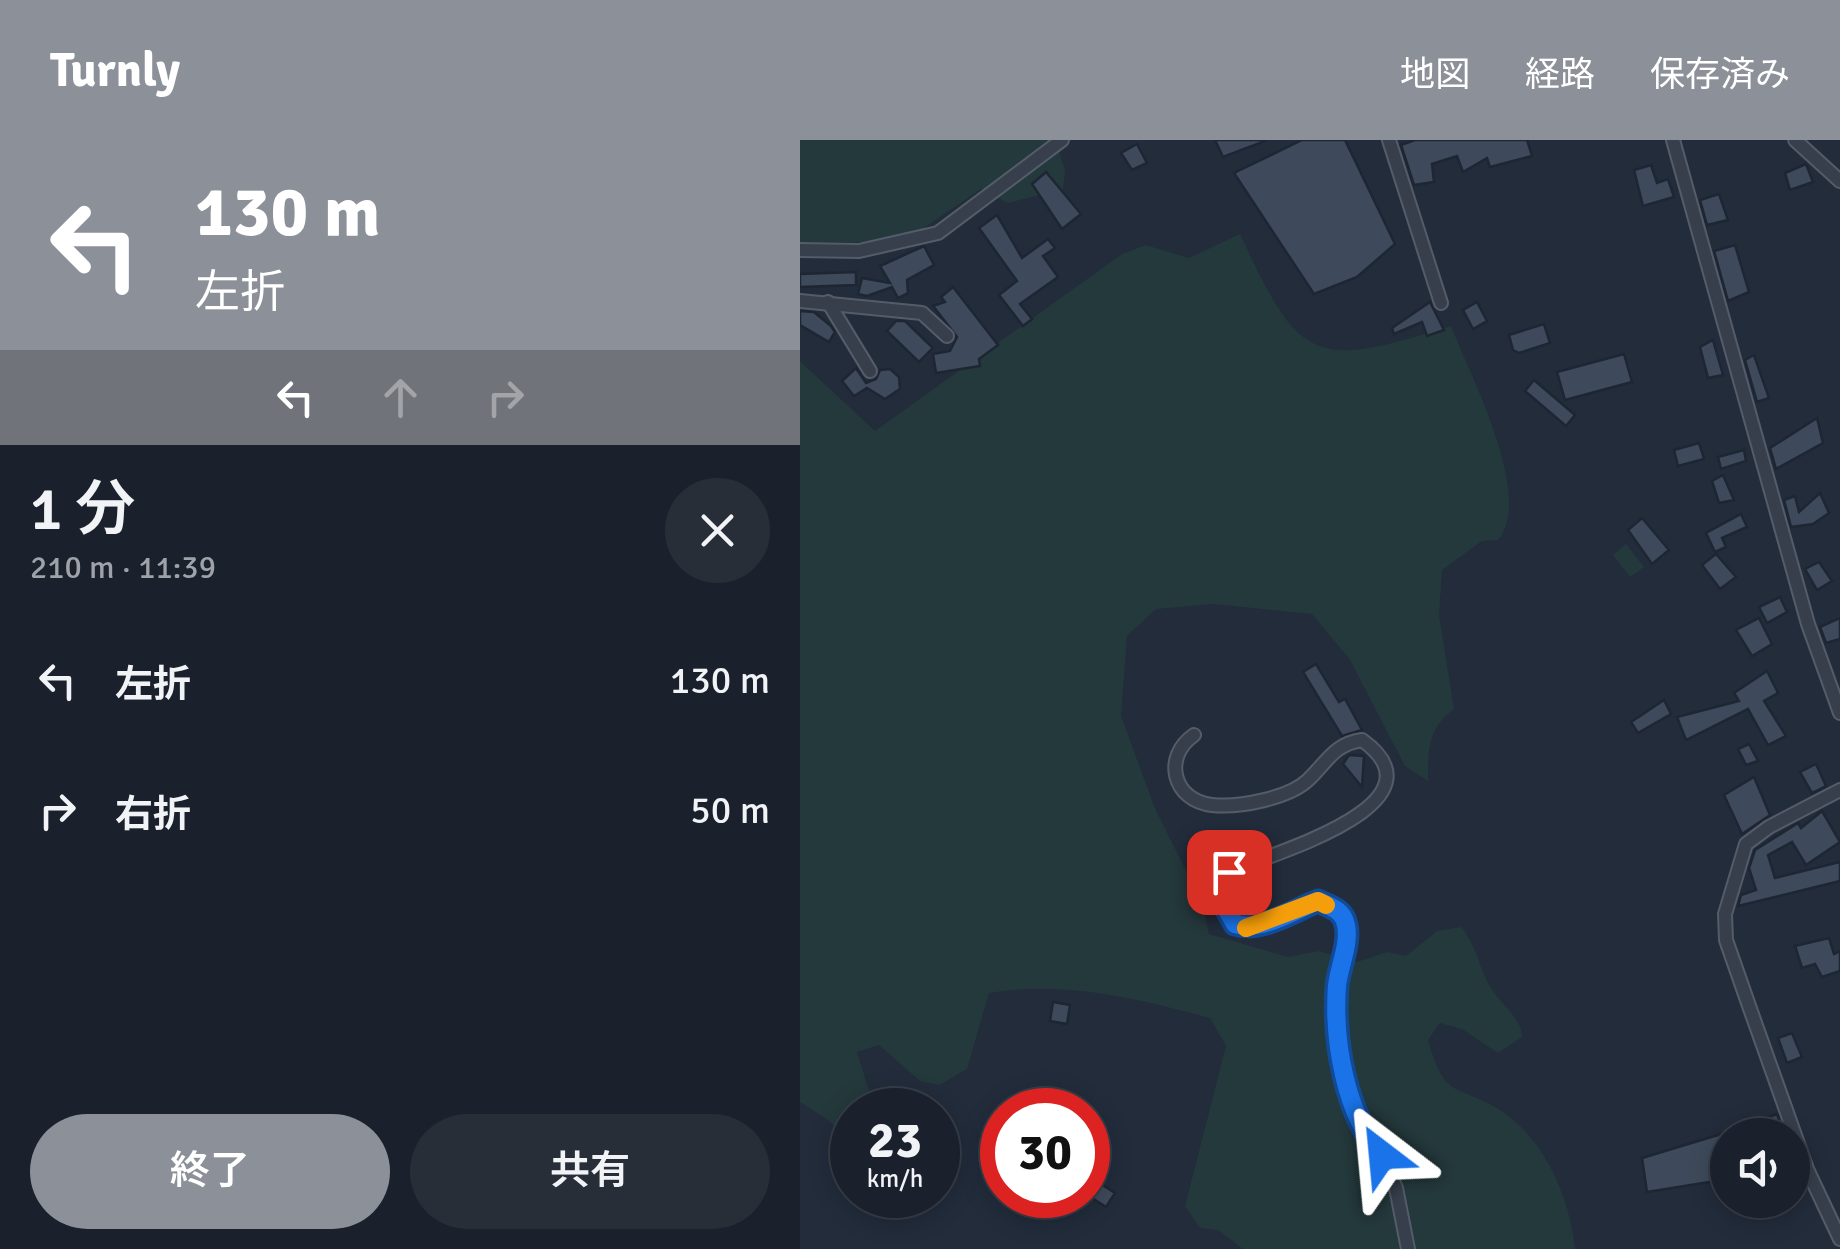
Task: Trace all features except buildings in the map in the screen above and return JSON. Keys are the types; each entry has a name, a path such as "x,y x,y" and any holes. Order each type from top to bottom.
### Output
{"street":[{"path":"800,250 860,250 938,234 1062,140"},
{"path":"1389,140 1441,303"},
{"path":"1673,140 1802,606 1840,714"},
{"path":"1795,140 1840,180"},
{"path":"800,301 922,313 946,336"},
{"path":"828,302 870,371"},
{"path":"1194,735 1179,745 1173,760 1184,793 1198,803 1217,806 1276,796 1306,783 1332,751 1349,742 1362,740 1373,748 1382,765 1383,791 1366,814 1229,872 1219,896 1235,924 1248,928 1318,901 1339,910 1346,925 1337,986 1345,1071 1369,1141 1382,1155 1396,1188 1408,1249"},
{"path":"1840,790 1769,826 1746,844 1725,914 1726,940 1748,1003 1807,1168 1840,1240"}],"green space":[{"path":"800,140 1055,140 1065,170 1063,189 1008,203 981,189 918,232 868,242 800,242"},
{"path":"1240,234 1280,310 1298,332 1317,345 1341,350 1369,348 1451,326 1496,435 1509,495 1507,520 1498,540 1482,541 1442,570 1439,615 1454,709 1439,724 1431,740 1428,781 1405,766 1350,660 1312,614 1213,604 1156,609 1127,636 1121,716 1156,811 1202,902 1209,934 1288,957 1319,951 1357,962 1387,952 1406,956 1437,931 1461,927 1493,991 1519,1024 1522,1037 1498,1053 1462,1029 1440,1023 1428,1040 1434,1060 1447,1082 1500,1110 1516,1122 1542,1153 1568,1210 1575,1249 1243,1249 1218,1230 1200,1228 1185,1206 1226,1046 1210,1018 1128,998 1073,990 989,993 967,1069 939,1085 920,1081 879,1045 857,1052 868,1088 830,1088 830,1122 800,1102 800,361 875,431 1122,254 1146,245 1189,258"},
{"path":"1626,544 1644,567 1630,577 1613,555"}],"slow traffic":[{"path":"1246,928 1318,901 1326,905"}],"route":[{"path":"1229,872 1221,883 1219,896 1235,924 1248,928 1264,924 1318,901 1339,910 1346,925 1337,986 1345,1071 1369,1141 1382,1155"}]}
